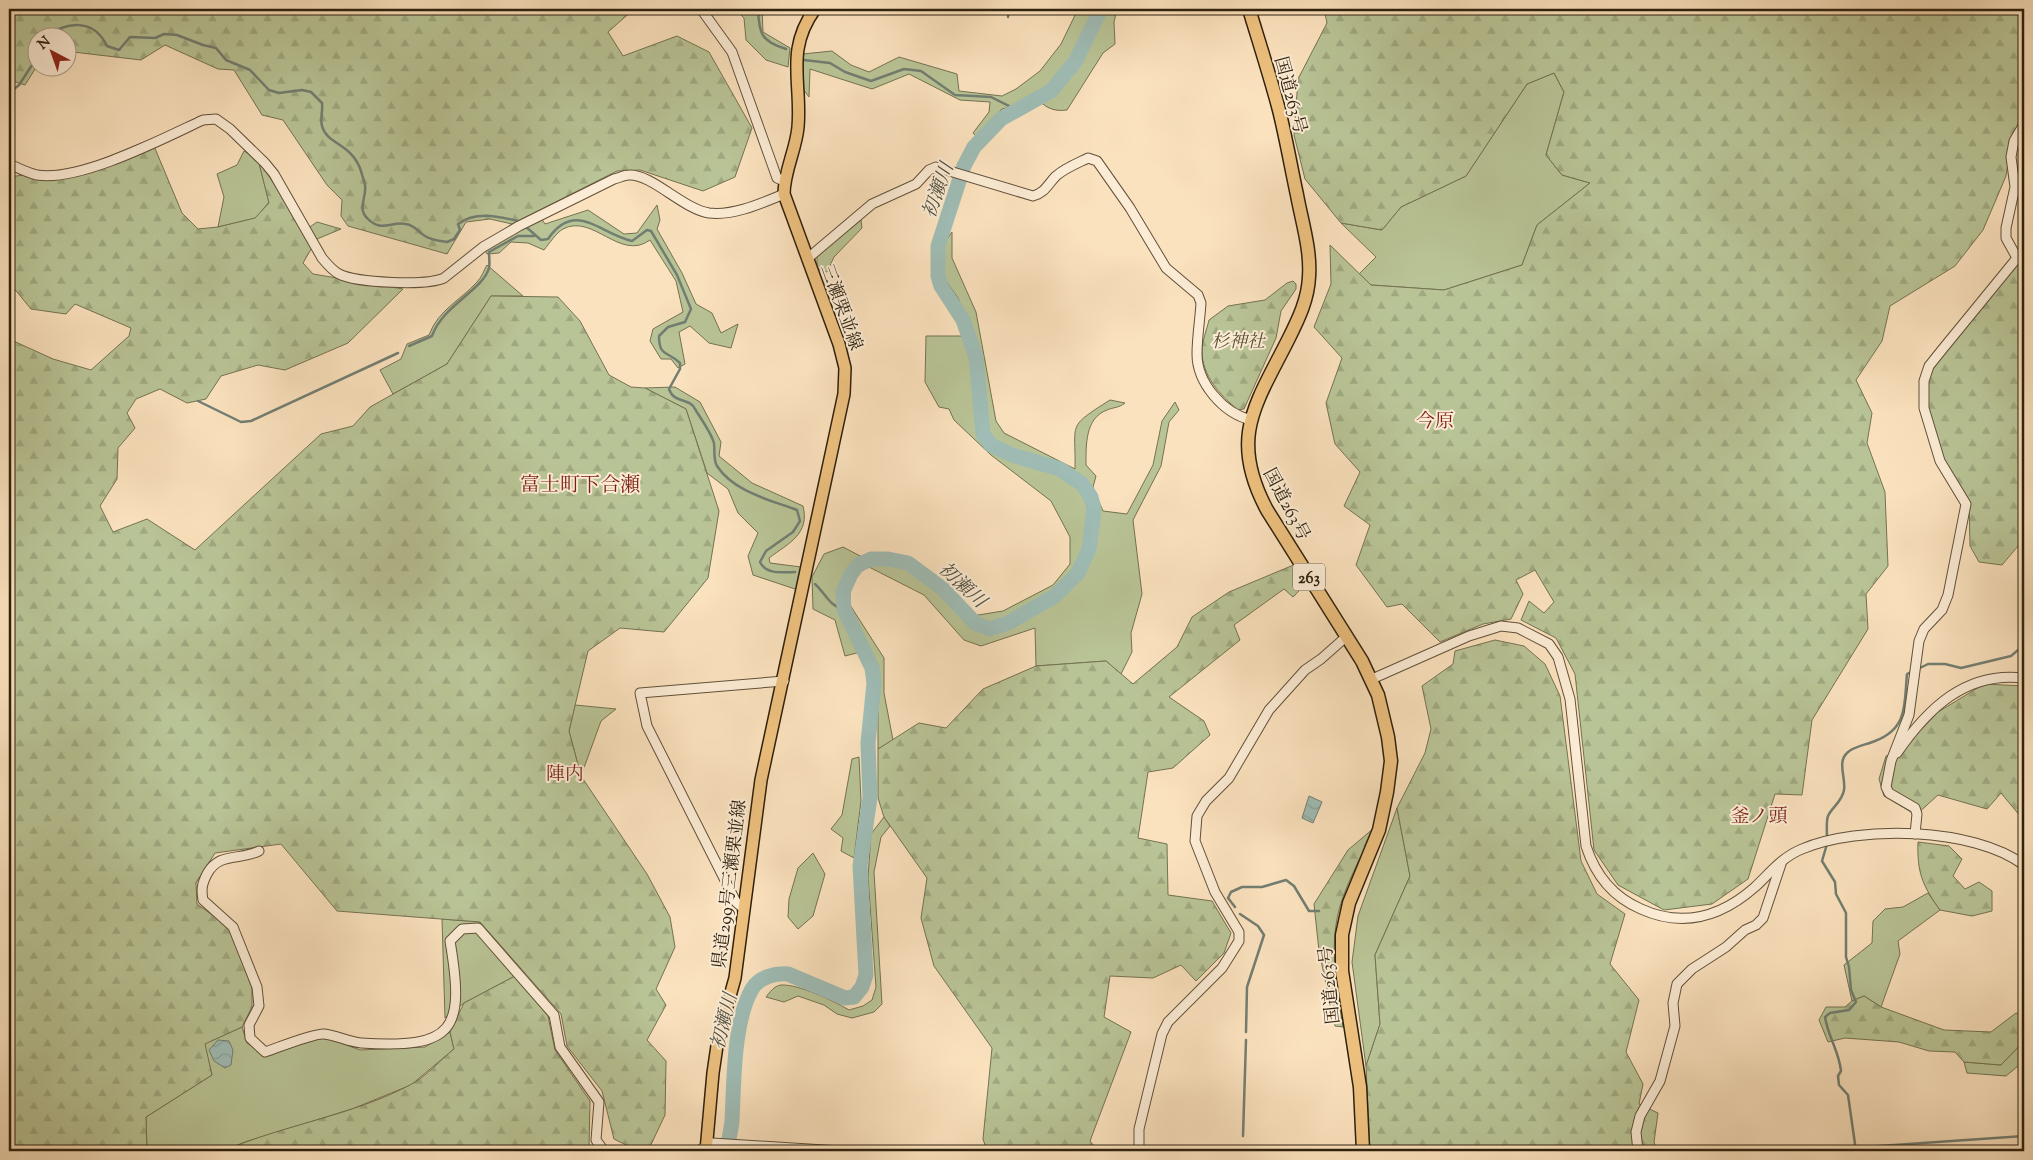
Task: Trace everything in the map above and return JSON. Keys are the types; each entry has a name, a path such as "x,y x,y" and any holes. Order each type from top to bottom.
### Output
{"highway":[{"name":"国道263号","path":"1249,9 1279,110 1305,234 1309,276 1301,313 1256,402 1248,436 1248,462 1255,488 1372,679 1388,737 1390,768 1379,830 1349,903 1342,935 1342,971 1360,1087 1363,1151"}],"main road":[{"name":"三瀬栗並線","path":"784,681 844,394 845,368 839,344 806,259 784,194 784,181 798,128 795,72 798,48 806,22 815,9"},
{"name":"県道299号三瀬栗並線","path":"706,1148 718,1039 736,978 760,780 784,681"}],"street":[{"path":"701,9 714,23 732,52 777,178 784,181"},
{"path":"9,164 38,175 80,171 126,155 203,120 216,119 230,129 274,174 322,258 339,274 349,278 411,284 437,281 483,247 519,226 614,179 628,175 639,176 694,208 709,213 725,213 784,194"},
{"path":"1915,834 1917,814 1915,808 1889,793 1886,787 1891,761 1909,715 1913,677 1924,629 1942,610 1948,595 1966,504 1940,461 1924,408 1924,381 1929,366 2017,258 2006,238 2006,228 2015,187 2011,158 2014,141 2024,124"},
{"path":"806,259 872,204 916,184 929,170 936,166 1033,196 1045,190 1056,176 1071,166 1088,158 1097,161 1130,208 1166,268 1198,295 1201,303 1197,356 1203,380 1219,402 1241,417 1251,420"},
{"path":"1372,679 1469,636 1501,626 1518,628 1549,644 1558,657 1570,698 1586,846 1592,865 1616,895 1649,913 1664,918 1682,920 1699,918 1720,910 1753,888 1785,858 1815,844 1835,840 1897,833 1968,840 2013,857 2024,865"},
{"path":"1139,1151 1139,1129 1162,1034 1168,1022 1222,968 1239,941 1239,932 1231,915 1215,892 1195,841 1196,816 1206,801 1229,778 1269,710 1305,670 1321,659 1346,636"},
{"path":"1891,761 1908,736 1927,716 1959,689 1981,680 2007,676 2024,678"},
{"path":"744,909 736,902 647,726 640,692 784,681"},
{"path":"259,851 246,857 227,858 213,864 201,886 203,900 233,927 256,987 259,1006 250,1025 250,1038 265,1052 322,1033 359,1043 424,1042 443,1032 451,1023 457,1003 450,941 462,929 478,928 554,1015 560,1047 599,1102 596,1140 604,1151"},
{"path":"1638,1151 1636,1132 1640,1116 1660,1081 1676,1026 1673,1003 1677,984 1692,969 1726,947 1745,930 1756,925 1763,918 1777,871 1785,858"},
{"path":"706,1148 745,1144 840,1151"}],"green space":[{"path":"9,9 634,9 608,32 623,56 677,36 709,52 752,128 735,177 703,191 640,170 617,171 512,224 490,219 466,222 447,254 348,226 341,216 342,200 327,185 283,120 262,115 234,70 218,69 165,45 141,60 78,53 78,28 28,28 29,78 25,85 9,80"},
{"path":"735,9 762,9 763,32 790,48 788,67 766,60 746,40 744,18"},
{"path":"1078,9 1117,9 1114,22 1115,44 1103,53 1067,110 1049,108 1034,96 1019,105 1002,109 976,136 973,133 989,112 990,102 960,100 909,74 872,89 810,69 809,97 803,89 803,54 832,51 851,65 869,72 899,57 957,74 959,91 1002,96 1016,89 1040,71 1061,44"},
{"path":"1324,9 2024,9 2024,113 2012,137 2006,176 1983,230 1955,266 1890,306 1882,341 1856,380 1872,413 1867,443 1885,492 1888,566 1866,594 1868,629 1812,720 1802,795 1775,794 1748,879 1712,904 1664,910 1618,885 1594,850 1575,674 1556,638 1521,620 1529,601 1544,613 1554,602 1535,570 1516,580 1523,594 1511,619 1483,624 1440,642 1402,604 1387,607 1356,565 1370,525 1344,506 1360,472 1335,444 1326,403 1342,358 1314,327 1331,284 1330,245 1371,285 1444,290 1522,265 1537,225 1590,183 1562,175 1546,155 1564,92 1554,73 1527,84 1466,176 1401,207 1382,230 1341,223 1305,179 1294,135 1298,79 1327,23"},
{"path":"1554,73 1564,92 1546,155 1562,175 1590,183 1537,225 1522,265 1444,290 1371,285 1359,274 1376,257 1341,223 1382,230 1401,207 1466,176 1527,84"},
{"path":"151,139 182,213 198,229 218,227 255,218 269,203 258,159 304,231 317,222 341,229 317,239 303,263 313,274 403,289 348,343 285,370 258,365 221,376 206,399 187,403 160,389 136,399 127,413 135,428 118,448 117,479 100,506 113,532 147,519 195,550 321,434 353,426 370,407 447,364 491,296 558,297 580,321 609,375 631,387 645,388 686,409 719,511 708,578 664,632 620,628 588,651 569,731 581,776 647,874 670,917 675,947 656,989 666,1005 647,1040 666,1061 665,1115 648,1151 638,1151 614,1139 602,1091 567,1046 561,1014 480,922 337,911 281,844 215,853 196,883 197,904 229,927 252,988 252,1007 242,1027 205,1044 212,1075 146,1117 147,1151 9,1151 9,339 53,359 91,370 129,336 131,328 75,304 66,314 31,309 13,287 9,269 9,177 83,167"},
{"path":"244,151 258,159 269,202 256,218 218,227 224,197 217,174 237,165"},
{"path":"657,205 660,220 657,229 682,273 696,304 712,313 721,333 738,324 731,348 709,343 690,326 679,332 685,364 678,368 671,359 661,359 650,341 653,329 683,312 676,281 650,240 639,245 628,245 585,227 574,226 560,231 544,250 528,243 511,242 499,253 487,254 482,244 512,224 537,212 545,224 588,210 624,234 637,233"},
{"path":"861,220 862,228 834,257 827,272 817,269 817,256"},
{"path":"952,232 952,258 976,312 996,421 1004,433 1075,469 1076,427 1086,416 1110,400 1125,403 1100,414 1094,419 1088,433 1086,465 1096,476 1093,487 1103,511 1127,514 1153,465 1162,421 1175,402 1179,410 1169,422 1161,466 1133,520 1142,594 1131,633 1132,652 1121,674 1106,661 1036,666 1035,628 981,646 964,640 924,595 869,567 860,572 850,588 850,605 884,658 884,693 893,740 878,749 878,664 868,650 845,656 835,620 813,609 812,577 824,554 843,547 864,558 916,565 972,616 1003,611 1053,585 1070,564 1070,537 1051,501 991,455 954,420 949,409 939,407 925,382 926,336 962,336 971,331 958,298 942,275 942,246"},
{"path":"2024,257 2024,539 2002,565 1979,562 1970,546 1969,500 1943,461 1927,407 1926,380 1943,351 2021,258"},
{"path":"487,265 523,296 491,296 447,364 393,394 380,370 401,359 407,344 429,335 438,319 477,282"},
{"name":"杉神社","path":"1293,281 1296,284 1296,289 1281,311 1276,338 1244,409 1238,410 1213,384 1205,369 1202,347 1209,320 1228,306 1265,300 1287,283"},
{"path":"675,387 700,402 721,442 719,456 752,483 803,506 804,516 801,531 769,558 770,563 801,567 798,590 753,575 748,556 758,533 738,513 728,489 707,473 686,409 645,388"},
{"path":"1296,564 1307,583 1293,597 1284,589 1234,625 1240,640 1169,697 1204,721 1210,735 1173,768 1148,772 1138,838 1167,844 1168,895 1212,901 1231,933 1224,953 1196,981 1181,965 1153,978 1110,976 1104,1017 1131,1032 1090,1141 1098,1151 987,1151 983,1139 992,1048 934,966 921,918 927,878 884,817 878,798 878,749 919,723 946,728 983,689 1036,666 1106,661 1133,684 1177,647 1192,617 1229,592"},
{"path":"1495,640 1524,646 1545,664 1560,696 1581,861 1597,894 1625,914 1610,964 1639,1000 1626,1052 1643,1084 1639,1104 1658,1113 1654,1142 1657,1151 1370,1151 1366,1066 1380,1024 1375,955 1410,876 1397,808 1425,753 1431,729 1422,686 1453,664 1455,651"},
{"path":"1984,684 2024,686 2024,815 2021,817 2001,793 1987,809 1938,795 1916,815 1884,796 1879,779 1886,756 1899,753 1938,712"},
{"path":"575,705 616,709 601,721 581,776 569,731"},
{"path":"859,757 861,801 854,858 841,851 843,838 831,829 842,815 852,759"},
{"path":"1397,808 1410,876 1375,955 1380,1024 1366,1066 1352,962 1358,916"},
{"path":"884,817 890,826 881,837 874,872 882,1004 874,1012 852,1018 837,1014 824,1005 798,996 784,1002 766,997 774,988 788,985 826,998 849,1010 863,1006 872,1000 876,987 868,877 871,834"},
{"path":"1374,828 1346,889 1336,925 1335,969 1343,1027 1335,1026 1319,951 1314,904 1348,850"},
{"path":"1918,842 1949,846 1962,859 1953,876 1965,889 1979,882 1992,891 1992,911 1972,916 1940,910 1922,878 1918,862"},
{"path":"813,853 825,874 813,916 798,929 788,917 789,899 798,868"},
{"path":"1928,893 1940,910 1898,941 1900,954 1881,1007 1864,996 1852,1001 1844,965 1872,943 1873,921 1885,909 1903,907"},
{"path":"442,919 480,922 521,969 515,976 464,1003 445,1018"},
{"path":"515,976 548,1016 555,1050 590,1101 589,1147 592,1151 223,1151 269,1134 364,1105 416,1082 454,1049 450,1032 464,1003"},
{"path":"1864,996 1881,1007 1944,1030 1991,1032 2016,1013 2024,1015 2024,1041 2001,1065 1964,1062 1955,1052 1929,1051 1899,1042 1845,1038 1828,1042 1819,1020 1826,1007 1845,1007 1852,1001"},
{"path":"242,1027 247,1043 265,1055 325,1037 360,1050 425,1047 450,1032 454,1049 411,1085 352,1109 245,1142 223,1151 147,1151 146,1117 212,1075 204,1044"},
{"path":"2024,1041 2024,1061 2006,1076 1967,1073 1964,1062 2001,1065"}],"water":[{"path":"1309,796 1322,802 1313,823 1302,818"},
{"path":"218,1040 229,1041 233,1050 231,1065 225,1068 214,1061 209,1050"}],"waterway":[{"path":"758,9 759,25 763,35 771,43 786,49"},
{"path":"1008,17 1009,9"},
{"name":"初瀬川","path":"727,1151 732,1121 734,1072 741,1018 755,985 768,977 788,974 845,998 854,997 862,987 866,975 860,866 870,798 868,743 874,683 872,668 844,609 843,592 851,574 858,565 871,559 888,559 908,563 943,589 976,624 990,629 1008,623 1055,596 1078,573 1089,549 1094,509 1091,497 1082,484 1060,469 1012,455 991,445 983,434 976,357 963,320 941,286 938,276 938,246 964,166 974,147 1001,119 1051,91 1075,62 1101,9"},
{"path":"61,28 78,25 87,27 94,30 107,46 119,50 130,37 155,38 164,34 177,35 216,48 226,60 250,70 269,90 279,93 302,90 311,92 322,103 321,123 325,132 346,149 357,162 365,185 362,206 364,214 377,225 386,226 401,223 414,227 427,237 447,242 454,239 460,230 458,224 473,217 489,216 522,222"},
{"path":"804,60 830,63 845,72 871,81 904,69 921,71 955,95 991,97 1019,111"},
{"path":"9,93 19,85 28,71"},
{"path":"525,226 541,240 548,239 558,228 568,222 578,220 588,222 632,241 647,230 651,231 677,275 691,309 685,322 668,327 659,336 662,351 680,363 680,369 669,389 671,394 689,403 695,409 713,439 716,463 724,475 753,494 797,510 800,521 793,532 766,551 760,562 766,569 771,571 795,572"},
{"path":"409,346 432,336 437,325 445,315 479,284 489,268 489,252 518,236 534,236"},
{"path":"198,401 241,422 251,421 398,353"},
{"path":"815,584 831,602 844,609"},
{"path":"1916,670 1928,664 1945,664 1961,668 2011,656 2024,645"},
{"path":"1827,839 1828,816 1841,798 1844,790 1842,765 1844,757 1853,749 1886,736 1894,729 1903,714 1907,674 1911,672"},
{"path":"1827,844 1822,861 1835,882 1836,894 1846,913 1846,957 1851,990 1856,1002 1849,1010 1830,1013 1825,1017 1840,1064 1839,1085 1848,1095 1856,1151"},
{"path":"1235,907 1228,898 1231,892 1242,887 1262,887 1286,880 1294,886 1309,911 1319,911"},
{"path":"1240,914 1258,926 1264,935 1247,987 1246,1032"},
{"path":"1243,1136 1246,1040"},
{"path":"1855,1151 1865,1147 2024,1136"}],"district":[{"name":"今原","path":"1435,420"},
{"name":"富士町下合瀬","path":"580,484"},
{"name":"陣内","path":"565,773"},
{"name":"釜ノ頭","path":"1759,815"}]}
